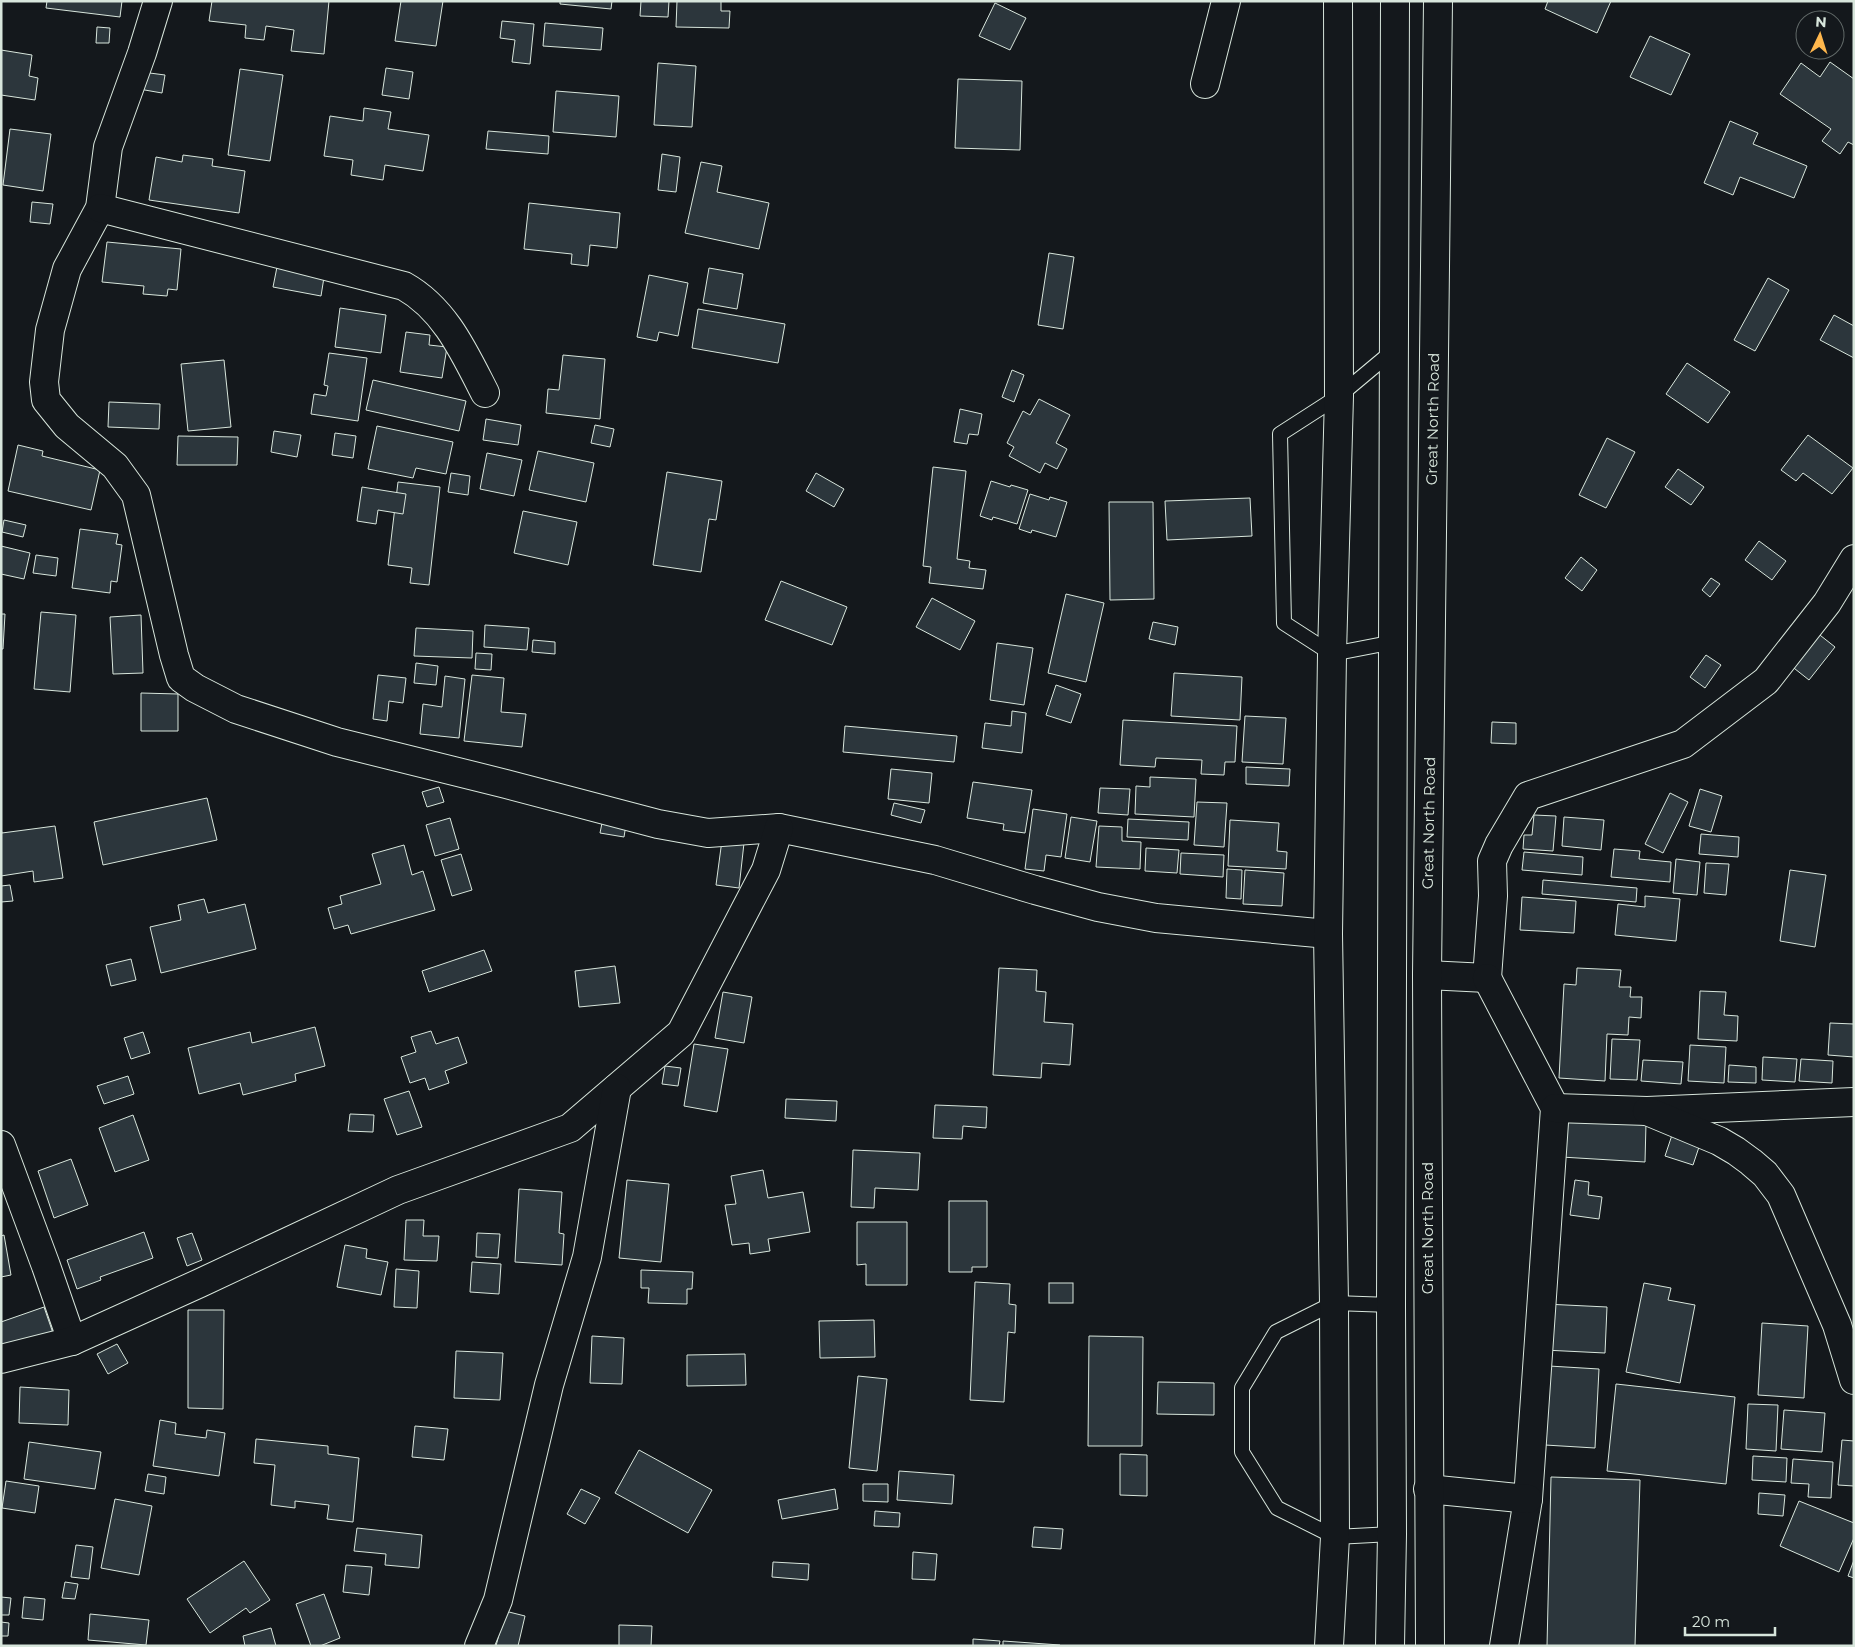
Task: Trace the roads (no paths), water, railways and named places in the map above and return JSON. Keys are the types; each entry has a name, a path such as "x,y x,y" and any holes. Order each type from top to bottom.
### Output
{"street":[{"path":"158,1 142,53 108,147 100,208 64,278 50,330 44,382 46,400 67,426 115,466 136,495 181,678 195,688 236,709 337,742 658,824 708,833 779,828 935,860 1098,907 1156,918 1328,934"},
{"path":"1205,84 1226,1"},
{"path":"1329,1646 1335,1537 1334,1302 1328,934 1332,654 1339,396 1338,1"},
{"path":"1390,1646 1392,1534 1395,1"},
{"name":"Great North Road","path":"1430,1646 1428,1489 1428,975 1438,1"},
{"path":"100,208 404,286 419,295 435,310 456,339 485,393"},
{"path":"1504,1646 1528,1499 1555,1108 1487,978 1493,896 1492,861 1499,844 1528,796 1683,744 1766,682 1827,603 1854,559"},
{"path":"1,1359 72,1341 398,1190 570,1128 681,1033 766,870 779,828"},
{"path":"1428,975 1487,978"},
{"path":"479,1646 498,1600 549,1385 587,1257 617,1088"},
{"path":"1555,1108 1647,1111 1854,1102"},
{"path":"1647,1111 1718,1141 1736,1151 1765,1174 1781,1195 1837,1325 1854,1380"},
{"path":"1,1145 72,1341"},
{"path":"1428,1489 1528,1499"}],"lane":[{"path":"1394,350 1339,396 1280,434 1284,623 1332,654 1394,642"},
{"path":"1391,1305 1334,1302 1276,1332 1242,1388 1242,1452 1276,1508 1335,1537 1392,1534"}]}
